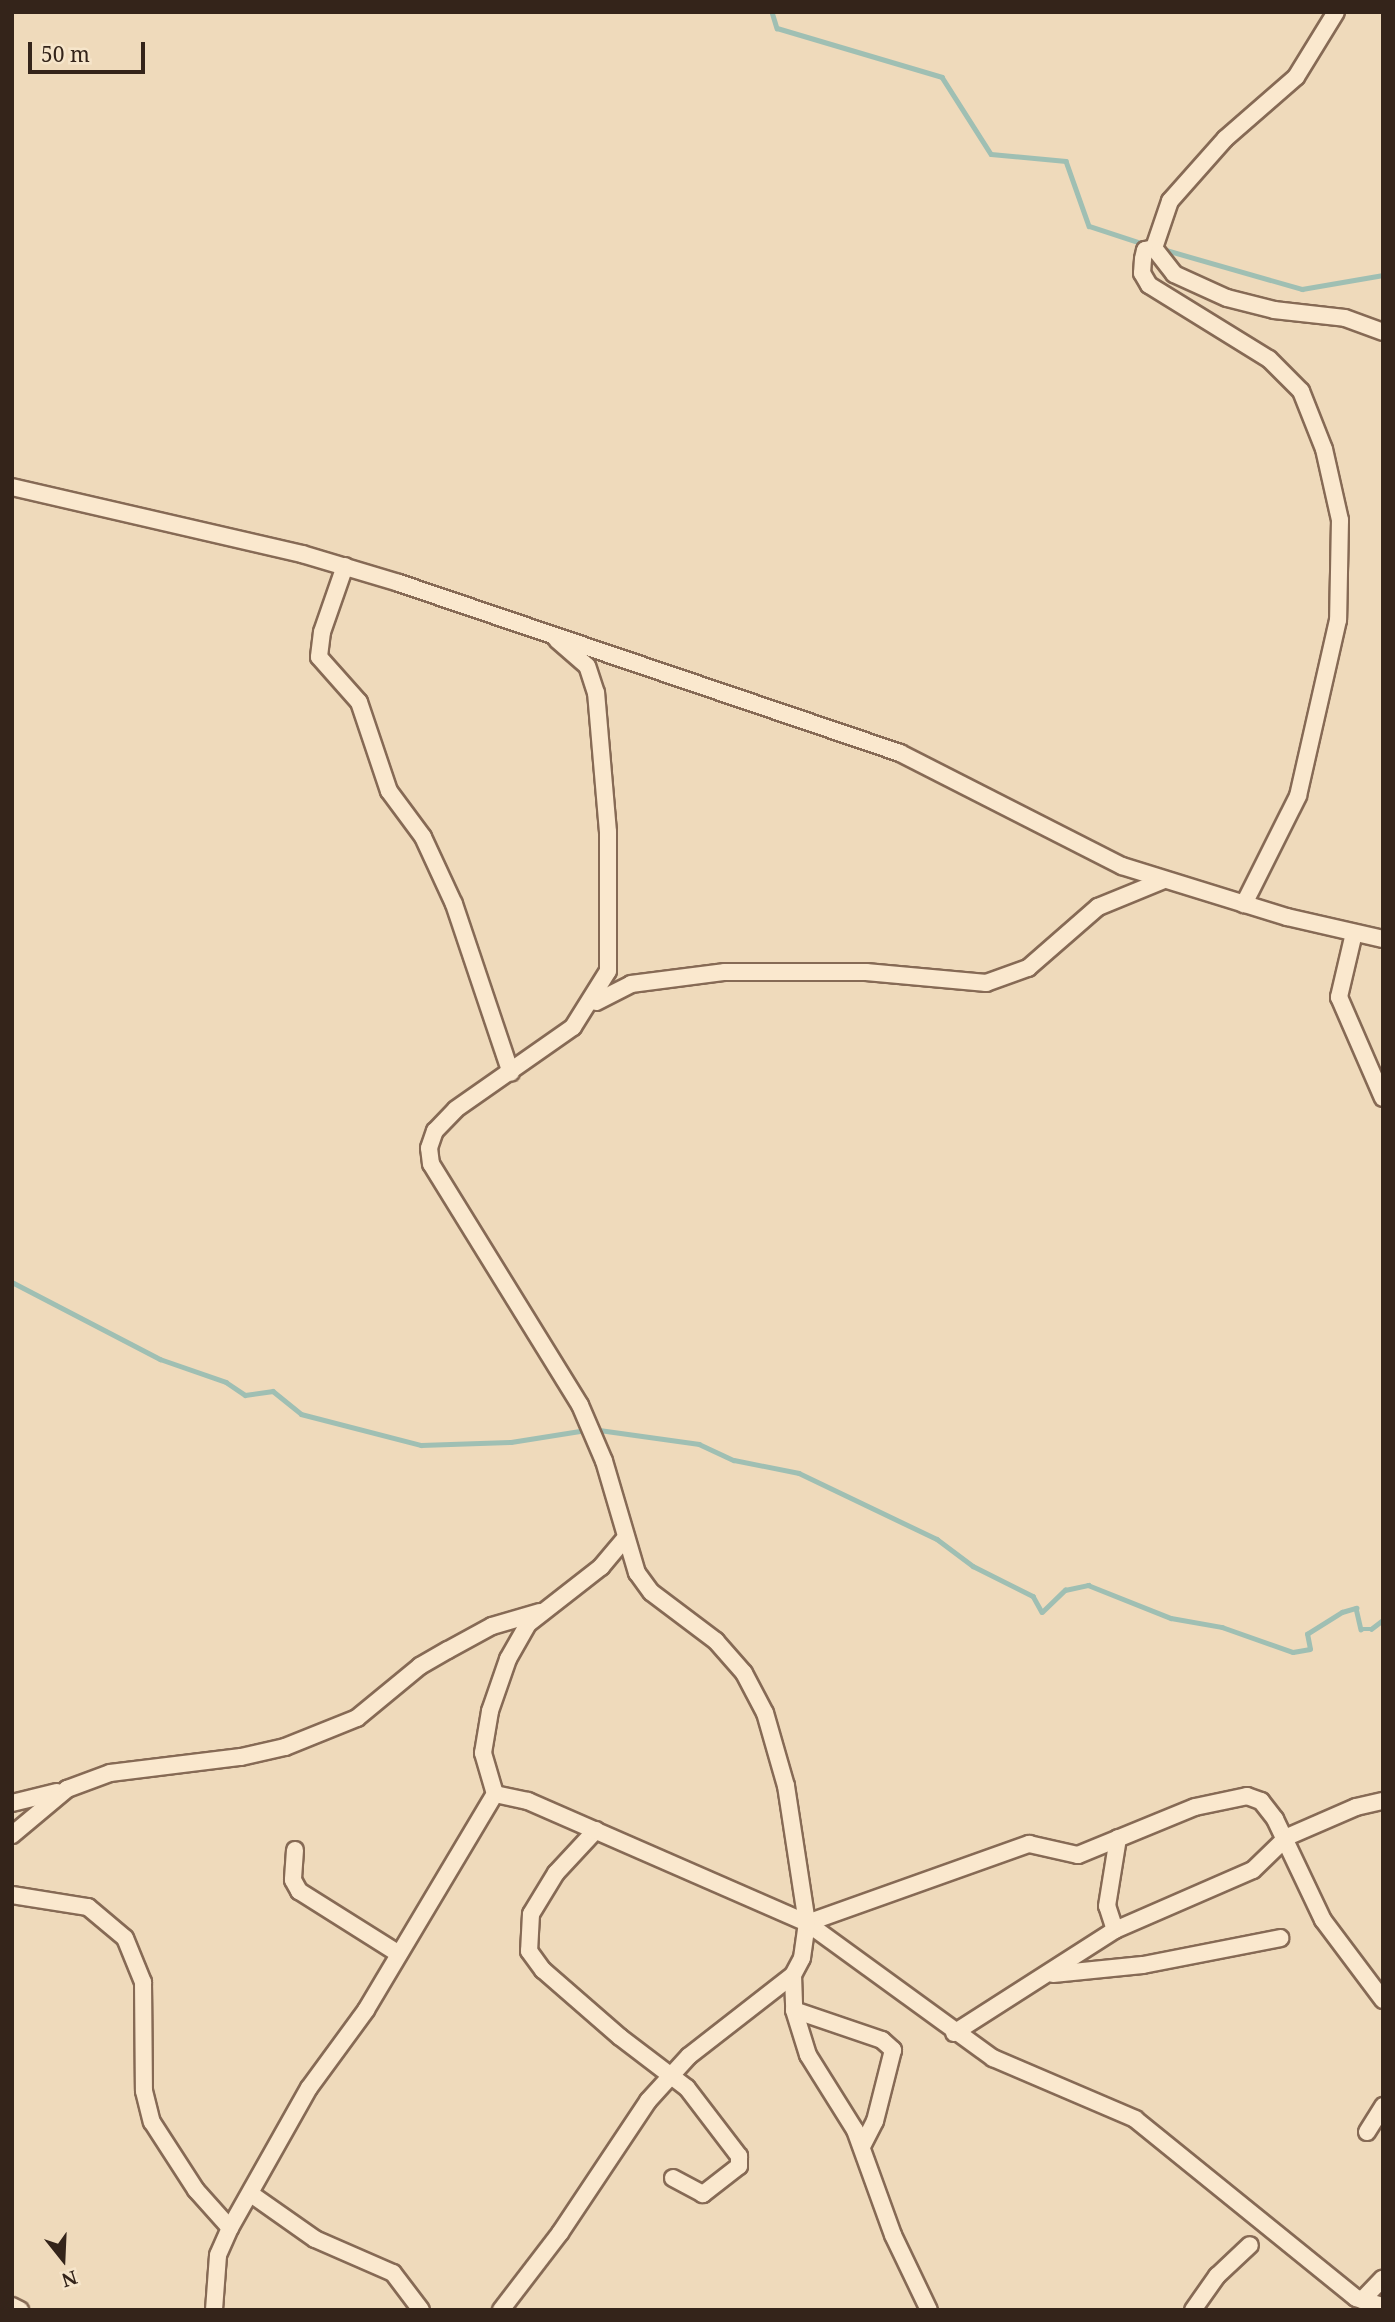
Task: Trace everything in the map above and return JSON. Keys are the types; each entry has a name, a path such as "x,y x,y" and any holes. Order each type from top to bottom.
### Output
{"street":[{"path":"1154,248 1170,201 1225,139 1296,77 1336,12"},
{"path":"1154,248 1174,274 1227,298 1274,310 1345,318 1383,332"},
{"path":"1154,248 1145,250 1143,259 1142,273 1149,285 1269,359 1301,391 1324,449 1340,520 1338,620 1298,796 1244,904"},
{"path":"12,487 345,566 557,640 707,685 900,753 987,794 1103,859 1244,904 1383,939"},
{"path":"345,566 322,632 320,657 359,702 389,791 423,837 454,904 511,1073"},
{"path":"557,640 587,666 594,680 608,832 608,971 586,1011"},
{"path":"501,2310 560,2233 648,2101 688,2056 793,1975 802,1958 807,1923 786,1786 765,1713 744,1673 716,1641 651,1592 637,1573 604,1461 580,1405 431,1164 429,1148 435,1131 456,1109 545,1051 611,991 631,984 725,971 831,971 986,983 1028,968 1098,907 1164,880"},
{"path":"1354,933 1339,997 1383,1098"},
{"path":"12,1803 66,1789 110,1773 285,1747 357,1718 420,1666 492,1626 540,1612 586,1580 626,1537"},
{"path":"215,2310 218,2255 230,2228 309,2088 348,2039 495,1794 483,1753 489,1711 508,1659 540,1612"},
{"path":"12,1835 66,1789"},
{"path":"495,1794 528,1801 807,1923 993,2059 1135,2119 1180,2160 1362,2300 1381,2307"},
{"path":"807,1923 1029,1844 1078,1854 1195,1807 1247,1796 1261,1801 1287,1837 1323,1920 1383,2000"},
{"path":"954,2033 1115,1930 1253,1870 1287,1837 1356,1807 1383,1801"},
{"path":"596,1830 556,1873 531,1914 529,1951 543,1970 671,2078 687,2088 739,2156 739,2166 703,2194 673,2178"},
{"path":"1115,1930 1107,1906 1118,1838"},
{"path":"295,1850 293,1880 299,1891 399,1954"},
{"path":"12,1895 88,1907 125,1938 143,1983 144,2091 152,2122 195,2190 230,2228"},
{"path":"1044,1976 1143,1965 1280,1938"},
{"path":"793,1975 794,2010 816,2073 862,2146 893,2235 929,2310"},
{"path":"794,2010 871,2036 893,2050 878,2112 862,2146"},
{"path":"1367,2132 1383,2106"},
{"path":"251,2194 325,2245 393,2273 403,2281 421,2310"},
{"path":"1193,2310 1217,2276 1250,2245"},
{"path":"1362,2300 1383,2278"},
{"path":"12,2306 20,2310"}],"waterway":[{"path":"772,12 777,28 942,77 991,154 1066,161 1089,226 1144,244"},
{"path":"1159,248 1302,289 1383,275"},
{"path":"12,1282 160,1359 226,1382 245,1395 273,1391 301,1414 421,1445 511,1442 592,1429 699,1444 734,1460 799,1473 937,1539 973,1566 1033,1596 1042,1612 1065,1590 1088,1585 1171,1618 1222,1627 1293,1652 1310,1649 1307,1634 1342,1612 1356,1608 1361,1629 1371,1629 1383,1620"}]}
